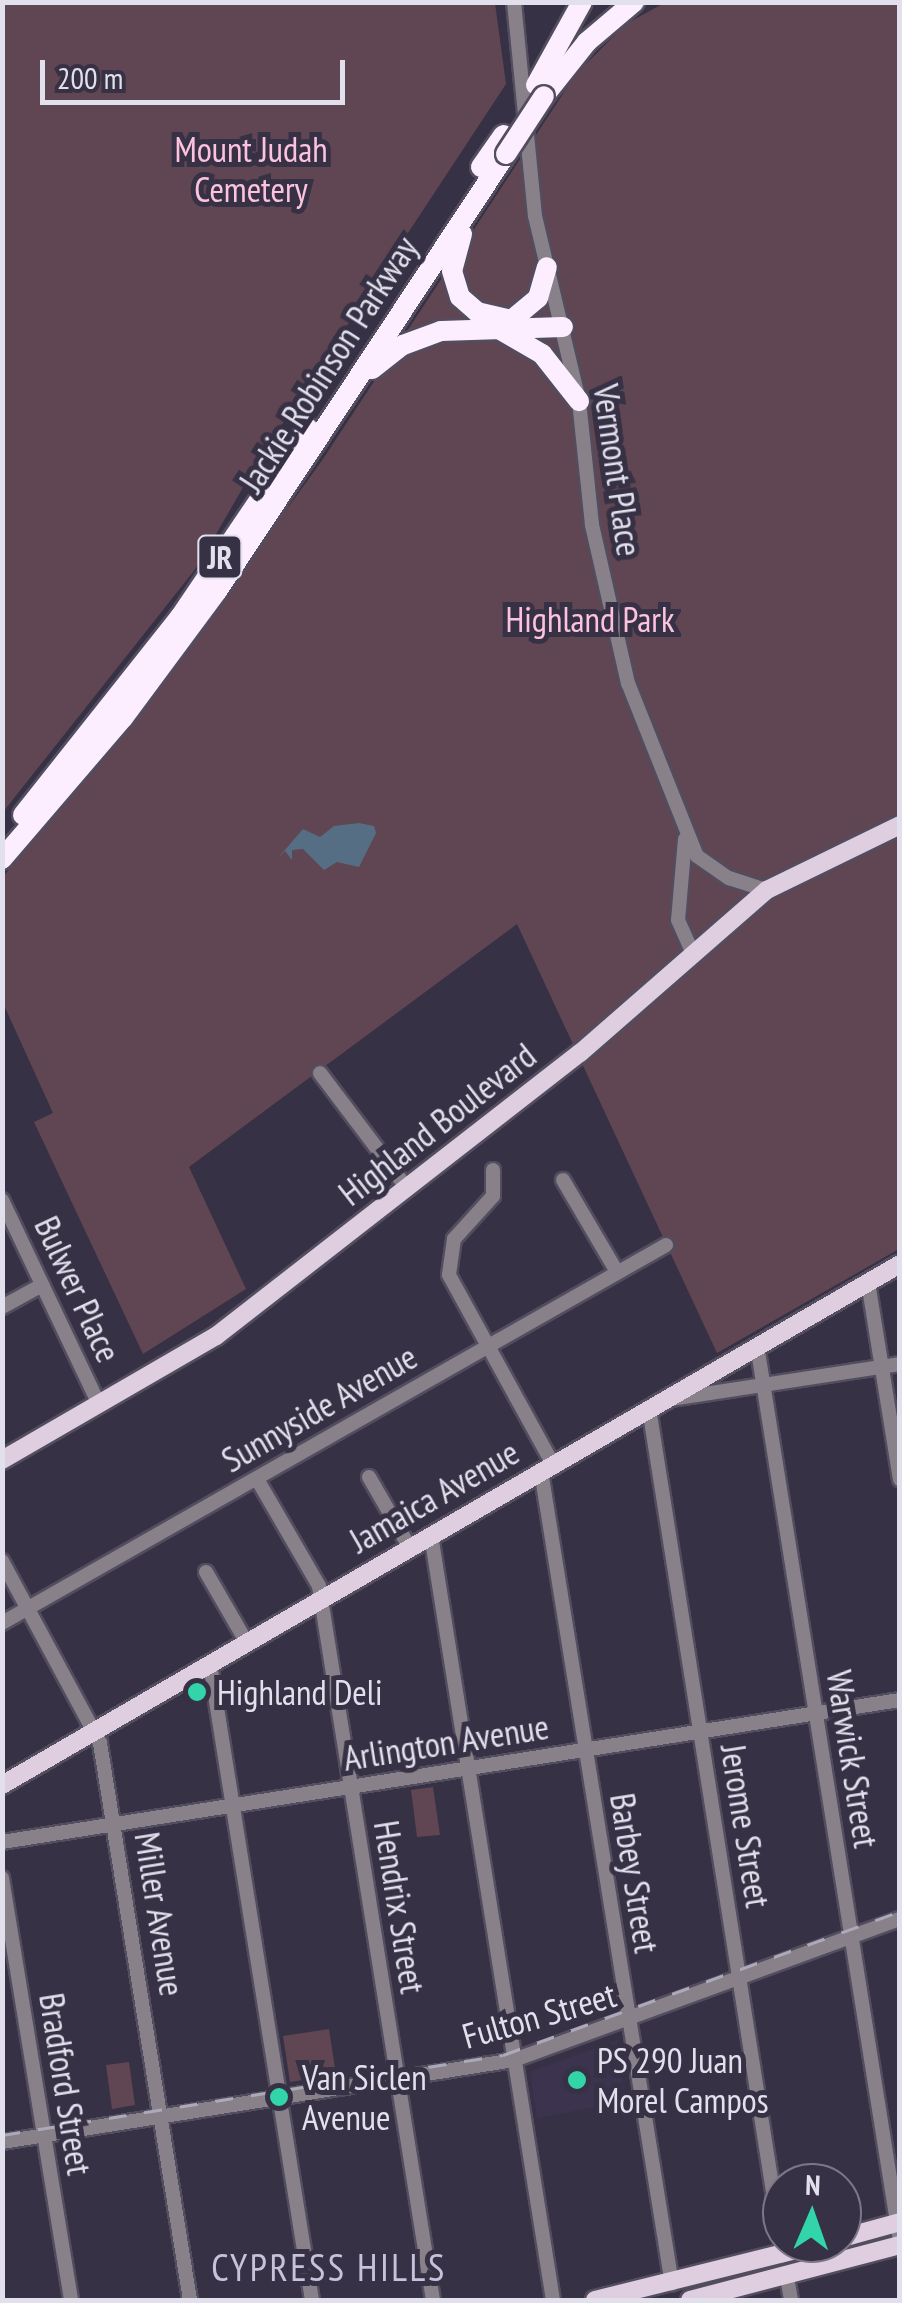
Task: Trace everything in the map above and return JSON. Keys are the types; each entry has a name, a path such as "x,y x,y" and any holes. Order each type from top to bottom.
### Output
{"highway":[{"path":"540,90 582,2"},
{"name":"Jackie Robinson Parkway","path":"2,840 180,616 540,90 612,2"},
{"name":"Jackie Robinson Parkway","path":"540,90 634,2"},
{"name":"Jackie Robinson Parkway","path":"2,859 122,718 216,591 483,188 504,144"},
{"path":"483,188 456,250 452,278 470,308 506,323 542,354 580,400"},
{"path":"506,323 538,298 546,266"},
{"path":"345,395 412,340 451,329 561,322"}],"main road":[{"name":"Highland Boulevard","path":"2,1460 216,1336 580,1053 767,890 900,825"},
{"name":"Jamaica Avenue","path":"2,1785 900,1264"},
{"path":"862,2236 899,2232"},
{"path":"690,2300 787,2277 899,2232"},
{"path":"594,2300 762,2260"}],"street":[{"name":"Vermont Place","path":"514,2 532,190 546,266 580,400 608,604 628,683 685,838 708,868 767,890"},
{"path":"685,838 678,920 693,953"},
{"path":"320,1073 407,1188"},
{"name":"Barbey Street","path":"493,1170 490,1203 454,1239 448,1264 454,1293 547,1467 586,1750 672,2284"},
{"path":"563,1180 617,1272"},
{"name":"Bulwer Place","path":"2,1200 99,1404"},
{"name":"Sunnyside Avenue","path":"2,1624 666,1245"},
{"path":"868,1282 900,1479"},
{"path":"2,1308 42,1285"},
{"name":"Warwick Street","path":"757,1345 899,2232"},
{"path":"655,1404 900,1364"},
{"name":"Jerome Street","path":"655,1404 700,1732 769,2163"},
{"path":"369,1477 410,1548"},
{"name":"Hendrix Street","path":"257,1479 321,1600 433,2300"},
{"path":"432,1535 552,2300"},
{"name":"Miller Avenue","path":"2,1561 97,1730 190,2300"},
{"path":"206,1572 247,1643"},
{"path":"210,1664 312,2300"},
{"name":"Arlington Avenue","path":"2,1842 900,1700"},
{"name":"Bradford Street","path":"2,1878 71,2300"},
{"name":"Fulton Street","path":"2,2142 514,2060 900,1918"},
{"path":"787,2277 791,2300"}],"shaded area":[{"name":"PS 290 Juan Morel Campos","path":"618,2040 624,2089 595,2095 596,2107 537,2118 530,2072"}],"green space":[{"name":"Mount Judah Cemetery","path":"3,2 495,3 506,84 260,458 197,567 3,812"},
{"name":"Highland Park","path":"664,3 899,3 899,1249 717,1353 517,924 189,1167 246,1289 143,1354 34,1122 53,1113 3,1003 2,878 136,717 323,459 576,74 626,24"},
{"path":"433,1787 440,1835 417,1837 411,1790"},
{"path":"329,2029 336,2075 290,2082 283,2036"},
{"path":"129,2062 135,2105 112,2109 106,2065"}],"water":[{"path":"334,826 374,826 376,833 359,867 337,862 324,870 303,849 292,850 292,860 285,851 278,858 303,829 320,837"}],"railway":[{"path":"2,2135 503,2055 900,1911"}],"place":[{"name":"Highland Deli","path":"197,1692"},
{"name":"PS 290 Juan Morel Campos","path":"577,2080"},
{"name":"Van Siclen Avenue","path":"279,2097"}],"district":[{"name":"CYPRESS HILLS","path":"329,2267"}]}
